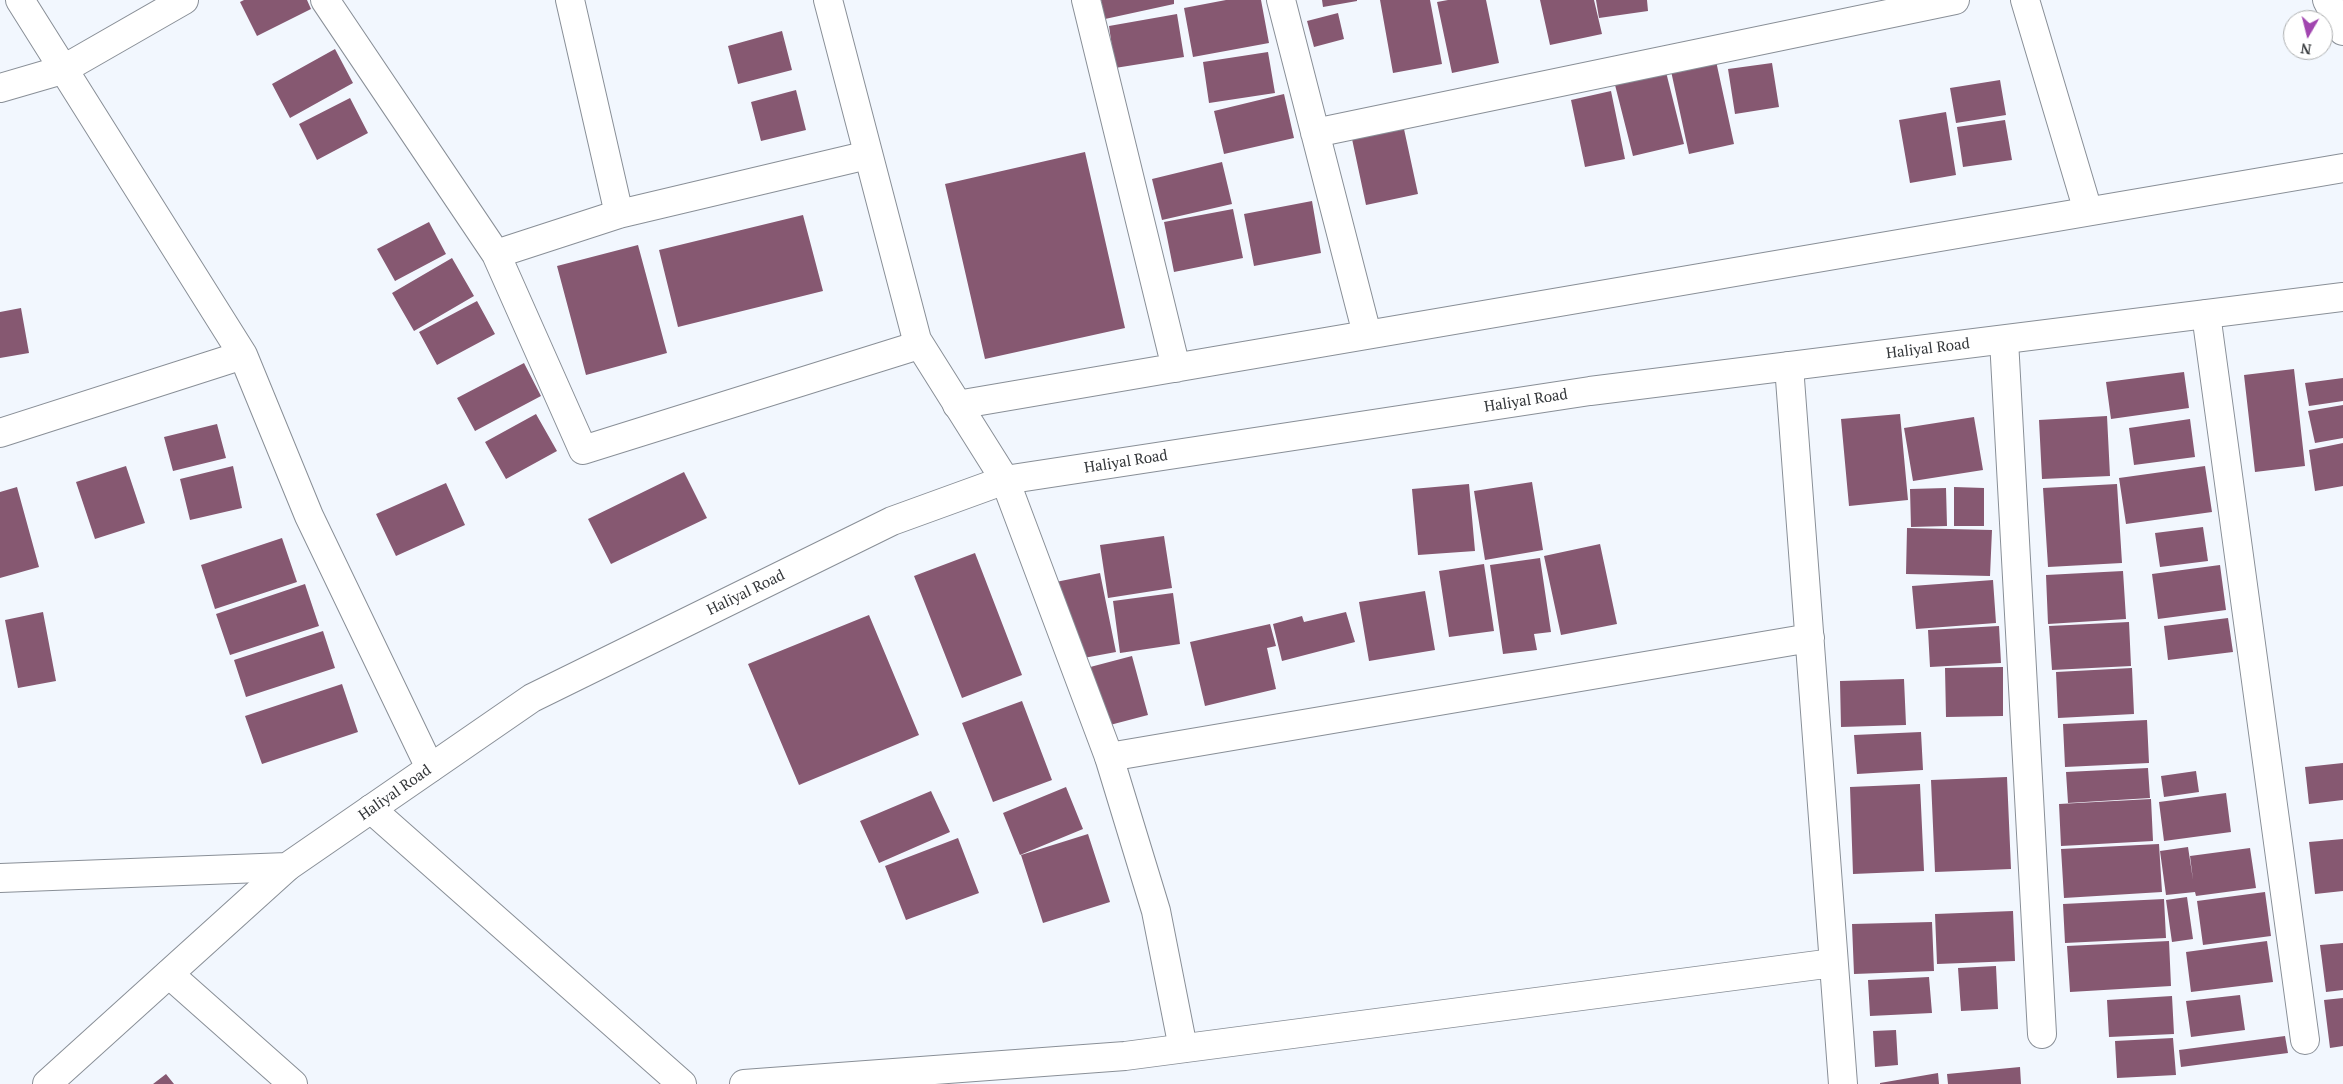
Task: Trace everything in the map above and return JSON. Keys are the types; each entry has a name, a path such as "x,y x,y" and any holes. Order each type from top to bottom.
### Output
{"street":[{"path":"20,0 62,70 243,355 309,516 430,768"},
{"path":"0,88 62,70 184,0"},
{"path":"325,0 496,254 583,450 919,345"},
{"path":"570,0 619,214"},
{"path":"828,0 919,345 1004,480 1110,757 1156,911 1183,1048"},
{"path":"1086,0 1176,368"},
{"path":"1281,0 1368,334"},
{"path":"1315,133 1955,0"},
{"path":"2025,0 2088,211"},
{"path":"2327,0 2343,31"},
{"path":"496,254 619,214 868,154"},
{"path":"958,405 2343,168"},
{"name":"Haliyal Road","path":"47,1084 287,868 532,698 892,521 1004,480 1590,391 2343,297"},
{"path":"2206,314 2305,1040"},
{"path":"2004,340 2042,1034"},
{"path":"0,433 243,355"},
{"path":"1790,366 1843,1084"},
{"path":"1110,757 1810,638"},
{"path":"371,809 682,1084"},
{"path":"0,878 287,868"},
{"path":"744,1084 1125,1056 1833,963"},
{"path":"169,974 293,1084"}],"building":[{"path":"244,0 307,0 311,9 257,36 240,2"},
{"path":"1101,0 1174,0 1174,4 1105,19"},
{"path":"1226,0 1261,0 1269,43 1193,57 1184,8"},
{"path":"1322,0 1357,0 1357,1 1323,7"},
{"path":"1380,0 1430,0 1442,64 1393,73"},
{"path":"1448,0 1486,0 1499,63 1452,73 1437,2"},
{"path":"1540,0 1594,0 1602,34 1550,45"},
{"path":"1596,0 1647,0 1648,11 1599,18"},
{"path":"1338,13 1344,39 1314,47 1307,21"},
{"path":"1177,14 1184,57 1115,68 1109,26"},
{"path":"782,31 792,70 738,84 728,46"},
{"path":"335,49 353,83 290,118 272,84"},
{"path":"1268,52 1275,93 1209,103 1203,62"},
{"path":"1716,61 1734,144 1689,154 1671,71"},
{"path":"1772,63 1779,107 1735,114 1728,69"},
{"path":"1665,68 1684,144 1633,156 1614,81"},
{"path":"2000,80 2006,115 1956,123 1950,88"},
{"path":"796,90 806,130 761,141 751,102"},
{"path":"1611,91 1625,159 1585,167 1571,100"},
{"path":"1284,94 1294,138 1224,154 1214,111"},
{"path":"350,98 368,133 317,160 299,124"},
{"path":"1946,112 1956,175 1910,183 1899,120"},
{"path":"2005,120 2012,160 1963,167 1957,127"},
{"path":"1404,129 1418,194 1366,205 1352,139"},
{"path":"1085,152 1125,328 985,359 945,184"},
{"path":"1222,162 1232,204 1162,220 1152,179"},
{"path":"1312,201 1321,253 1254,266 1244,214"},
{"path":"1233,209 1243,258 1174,272 1164,222"},
{"path":"803,215 823,291 678,327 659,250"},
{"path":"429,222 446,254 395,281 377,249"},
{"path":"638,245 667,353 586,375 557,266"},
{"path":"452,258 474,296 414,331 392,293"},
{"path":"477,301 495,334 437,365 419,332"},
{"path":"21,308 29,353 0,358 0,312"},
{"path":"524,363 541,396 475,431 457,398"},
{"path":"2294,369 2305,466 2255,472 2244,375"},
{"path":"2184,372 2189,408 2111,419 2106,382"},
{"path":"2343,378 2343,401 2309,406 2305,383"},
{"path":"2343,405 2343,438 2315,443 2308,411"},
{"path":"536,414 557,451 506,479 485,442"},
{"path":"1900,414 1908,500 1849,506 1841,419"},
{"path":"2107,416 2110,476 2042,479 2039,420"},
{"path":"1974,417 1983,470 1913,481 1904,428"},
{"path":"2190,419 2195,457 2134,465 2129,428"},
{"path":"217,424 226,458 173,471 164,437"},
{"path":"2343,443 2343,486 2315,491 2309,450"},
{"path":"126,466 145,523 95,539 76,482"},
{"path":"233,466 242,508 190,520 180,479"},
{"path":"2205,466 2212,512 2126,524 2119,478"},
{"path":"684,472 707,518 611,564 588,519"},
{"path":"1532,482 1543,550 1485,560 1474,491"},
{"path":"446,483 465,525 396,556 376,514"},
{"path":"1469,484 1475,551 1418,555 1412,489"},
{"path":"2117,484 2122,563 2048,567 2043,488"},
{"path":"17,487 39,567 0,578 0,492"},
{"path":"1954,487 1984,488 1984,526 1954,526"},
{"path":"1946,488 1947,526 1911,527 1910,489"},
{"path":"2203,527 2208,561 2160,567 2155,533"},
{"path":"1907,528 1992,530 1990,576 1906,574"},
{"path":"1164,536 1172,588 1108,598 1100,545"},
{"path":"282,538 297,582 215,609 201,565"},
{"path":"1600,544 1617,624 1561,635 1544,556"},
{"path":"975,553 1022,675 962,698 914,576"},
{"path":"1540,558 1551,632 1534,634 1537,650 1503,654 1490,565"},
{"path":"1484,564 1494,631 1449,637 1439,571"},
{"path":"2220,565 2226,610 2158,619 2152,574"},
{"path":"2123,571 2126,619 2048,624 2046,575"},
{"path":"1100,573 1116,652 1062,662 1046,584"},
{"path":"1993,580 1996,623 1916,629 1912,586"},
{"path":"305,584 319,626 230,655 216,614"},
{"path":"1425,591 1435,650 1369,661 1359,602"},
{"path":"1173,593 1180,644 1120,653 1113,601"},
{"path":"43,612 56,681 18,688 5,620"},
{"path":"1346,612 1355,642 1282,661 1273,624 1302,616 1304,622"},
{"path":"869,615 919,735 799,785 748,664"},
{"path":"2228,618 2233,652 2168,660 2164,626"},
{"path":"2129,622 2131,666 2052,670 2049,626"},
{"path":"1270,624 1276,646 1267,648 1276,689 1205,706 1190,642"},
{"path":"1999,626 2001,663 1930,667 1928,630"},
{"path":"323,631 335,668 246,697 234,660"},
{"path":"1132,656 1148,715 1091,730 1075,671"},
{"path":"2003,667 2003,716 1946,717 1945,668"},
{"path":"2132,668 2134,714 2058,718 2056,672"},
{"path":"1904,679 1906,725 1841,727 1840,681"},
{"path":"342,684 358,732 262,764 245,716"},
{"path":"1022,701 1052,780 993,802 962,723"},
{"path":"2147,720 2149,763 2065,767 2063,724"},
{"path":"1921,732 1923,770 1857,774 1854,735"},
{"path":"2343,763 2343,800 2309,804 2305,767"},
{"path":"2148,768 2150,798 2068,803 2066,772"},
{"path":"2196,771 2199,792 2164,797 2161,776"},
{"path":"2007,777 2011,869 1935,872 1931,780"},
{"path":"1920,784 1924,871 1853,874 1850,787"},
{"path":"1066,787 1083,829 1020,855 1003,813"},
{"path":"931,791 950,832 879,863 860,821"},
{"path":"2226,793 2231,832 2164,841 2159,802"},
{"path":"2151,799 2153,841 2061,846 2059,804"},
{"path":"1088,834 1110,902 1043,923 1021,855"},
{"path":"958,838 979,893 906,920 885,866"},
{"path":"2343,839 2343,891 2315,894 2309,842"},
{"path":"2159,844 2162,892 2064,898 2061,849"},
{"path":"2188,847 2193,880 2190,856 2250,848 2256,888 2196,896 2195,892 2166,895 2160,851"},
{"path":"2265,892 2271,936 2203,945 2197,901"},
{"path":"2187,897 2193,939 2172,942 2166,900"},
{"path":"2164,899 2166,938 2065,943 2063,904"},
{"path":"2013,911 2015,961 1937,964 1935,914"},
{"path":"1932,922 1934,971 1854,974 1852,924"},
{"path":"2169,941 2171,986 2070,992 2067,946"},
{"path":"2267,941 2273,982 2191,992 2186,952"},
{"path":"2343,943 2343,990 2326,992 2320,945"},
{"path":"1996,966 1998,1009 1961,1011 1958,968"},
{"path":"1929,977 1932,1013 1870,1016 1868,980"},
{"path":"2240,995 2245,1030 2191,1037 2186,1001"},
{"path":"2172,996 2174,1034 2109,1037 2107,1000"},
{"path":"2343,998 2343,1046 2330,1048 2324,1000"},
{"path":"1896,1030 1898,1065 1875,1067 1873,1031"},
{"path":"2285,1036 2288,1053 2181,1067 2179,1050"},
{"path":"2173,1038 2176,1075 2117,1078 2115,1041"},
{"path":"2020,1067 2021,1084 1948,1084 1947,1074"},
{"path":"1938,1073 1939,1084 1880,1084 1880,1083"},
{"path":"166,1074 174,1084 153,1084"}]}
